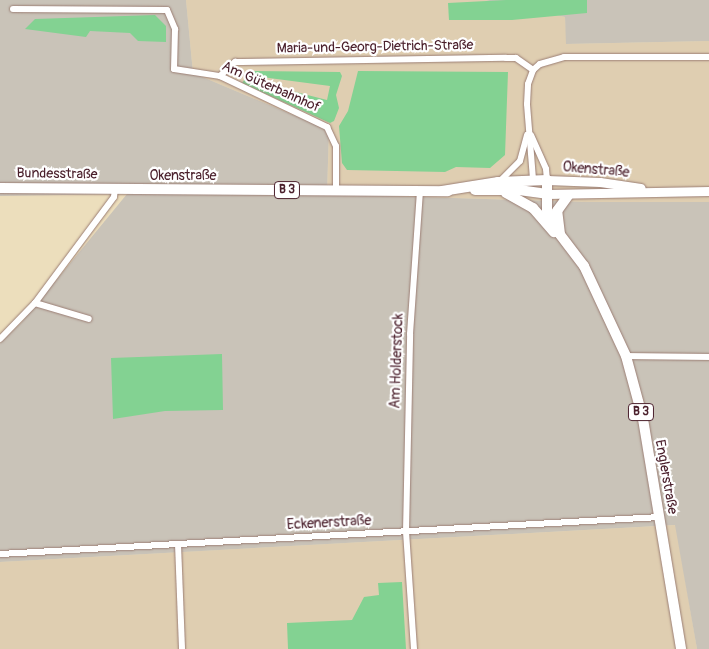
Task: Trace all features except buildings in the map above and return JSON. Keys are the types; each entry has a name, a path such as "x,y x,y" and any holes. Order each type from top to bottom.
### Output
{"main road":[{"name":"Okenstraße","path":"114,189 442,191 498,186 533,179 600,182 659,191"},
{"path":"533,179 533,208"},
{"name":"Englerstraße","path":"546,180 547,210 561,237 584,266 626,356 643,419 681,649"},
{"name":"Okenstraße","path":"498,186 568,196 659,191 709,191"},
{"name":"Englerstraße","path":"498,186 533,208 546,226 561,237"},
{"name":"Bundesstraße","path":"0,188 114,189"},
{"name":"Englerstraße","path":"561,237 557,211 568,196"}],"street":[{"name":"Am Güterbahnhof","path":"14,9 167,10 175,29 174,69 220,76 326,127 336,146 336,190"},
{"path":"533,179 528,129 528,84 533,70 548,60 564,57 709,57"},
{"name":"Maria-und-Georg-Dietrich-Straße","path":"220,76 235,62 516,58 533,70"},
{"path":"528,129 546,169 546,180"},
{"path":"498,186 520,161 528,129"},
{"path":"0,340 35,303 114,197 114,189"},
{"name":"Am Holderstock","path":"414,649 406,532 410,334 420,191"},
{"path":"35,303 89,319"},
{"path":"626,356 709,356"},
{"name":"Eckenerstraße","path":"0,554 659,517"},
{"path":"178,544 182,649"}],"shaded area":[{"path":"0,0 186,0 193,73 329,130 327,194 587,202 709,202 709,649 697,649 675,525 0,562 0,343 21,323 127,194 0,196"},
{"path":"186,0 485,0 565,17 567,44 709,41 709,202 587,202 327,194 329,130 193,73"},
{"path":"485,0 709,0 709,41 566,44 565,17"},
{"path":"676,525 697,649 0,649 0,562"}],"green space":[{"path":"506,0 587,0 587,13 512,20 449,20 448,3"},
{"path":"155,15 166,26 166,42 138,41 130,33 90,31 86,37 25,29 35,19"},
{"path":"246,71 340,72 342,76 336,95 339,108 334,121 330,123 242,83 245,79 327,100 330,86 247,75"},
{"path":"358,71 508,72 505,155 490,168 456,167 445,172 347,170 342,163 339,126 348,111"},
{"path":"222,354 223,410 165,411 113,419 111,358"},
{"path":"402,582 406,649 288,649 287,623 352,620 364,597 379,595 378,583"}]}
